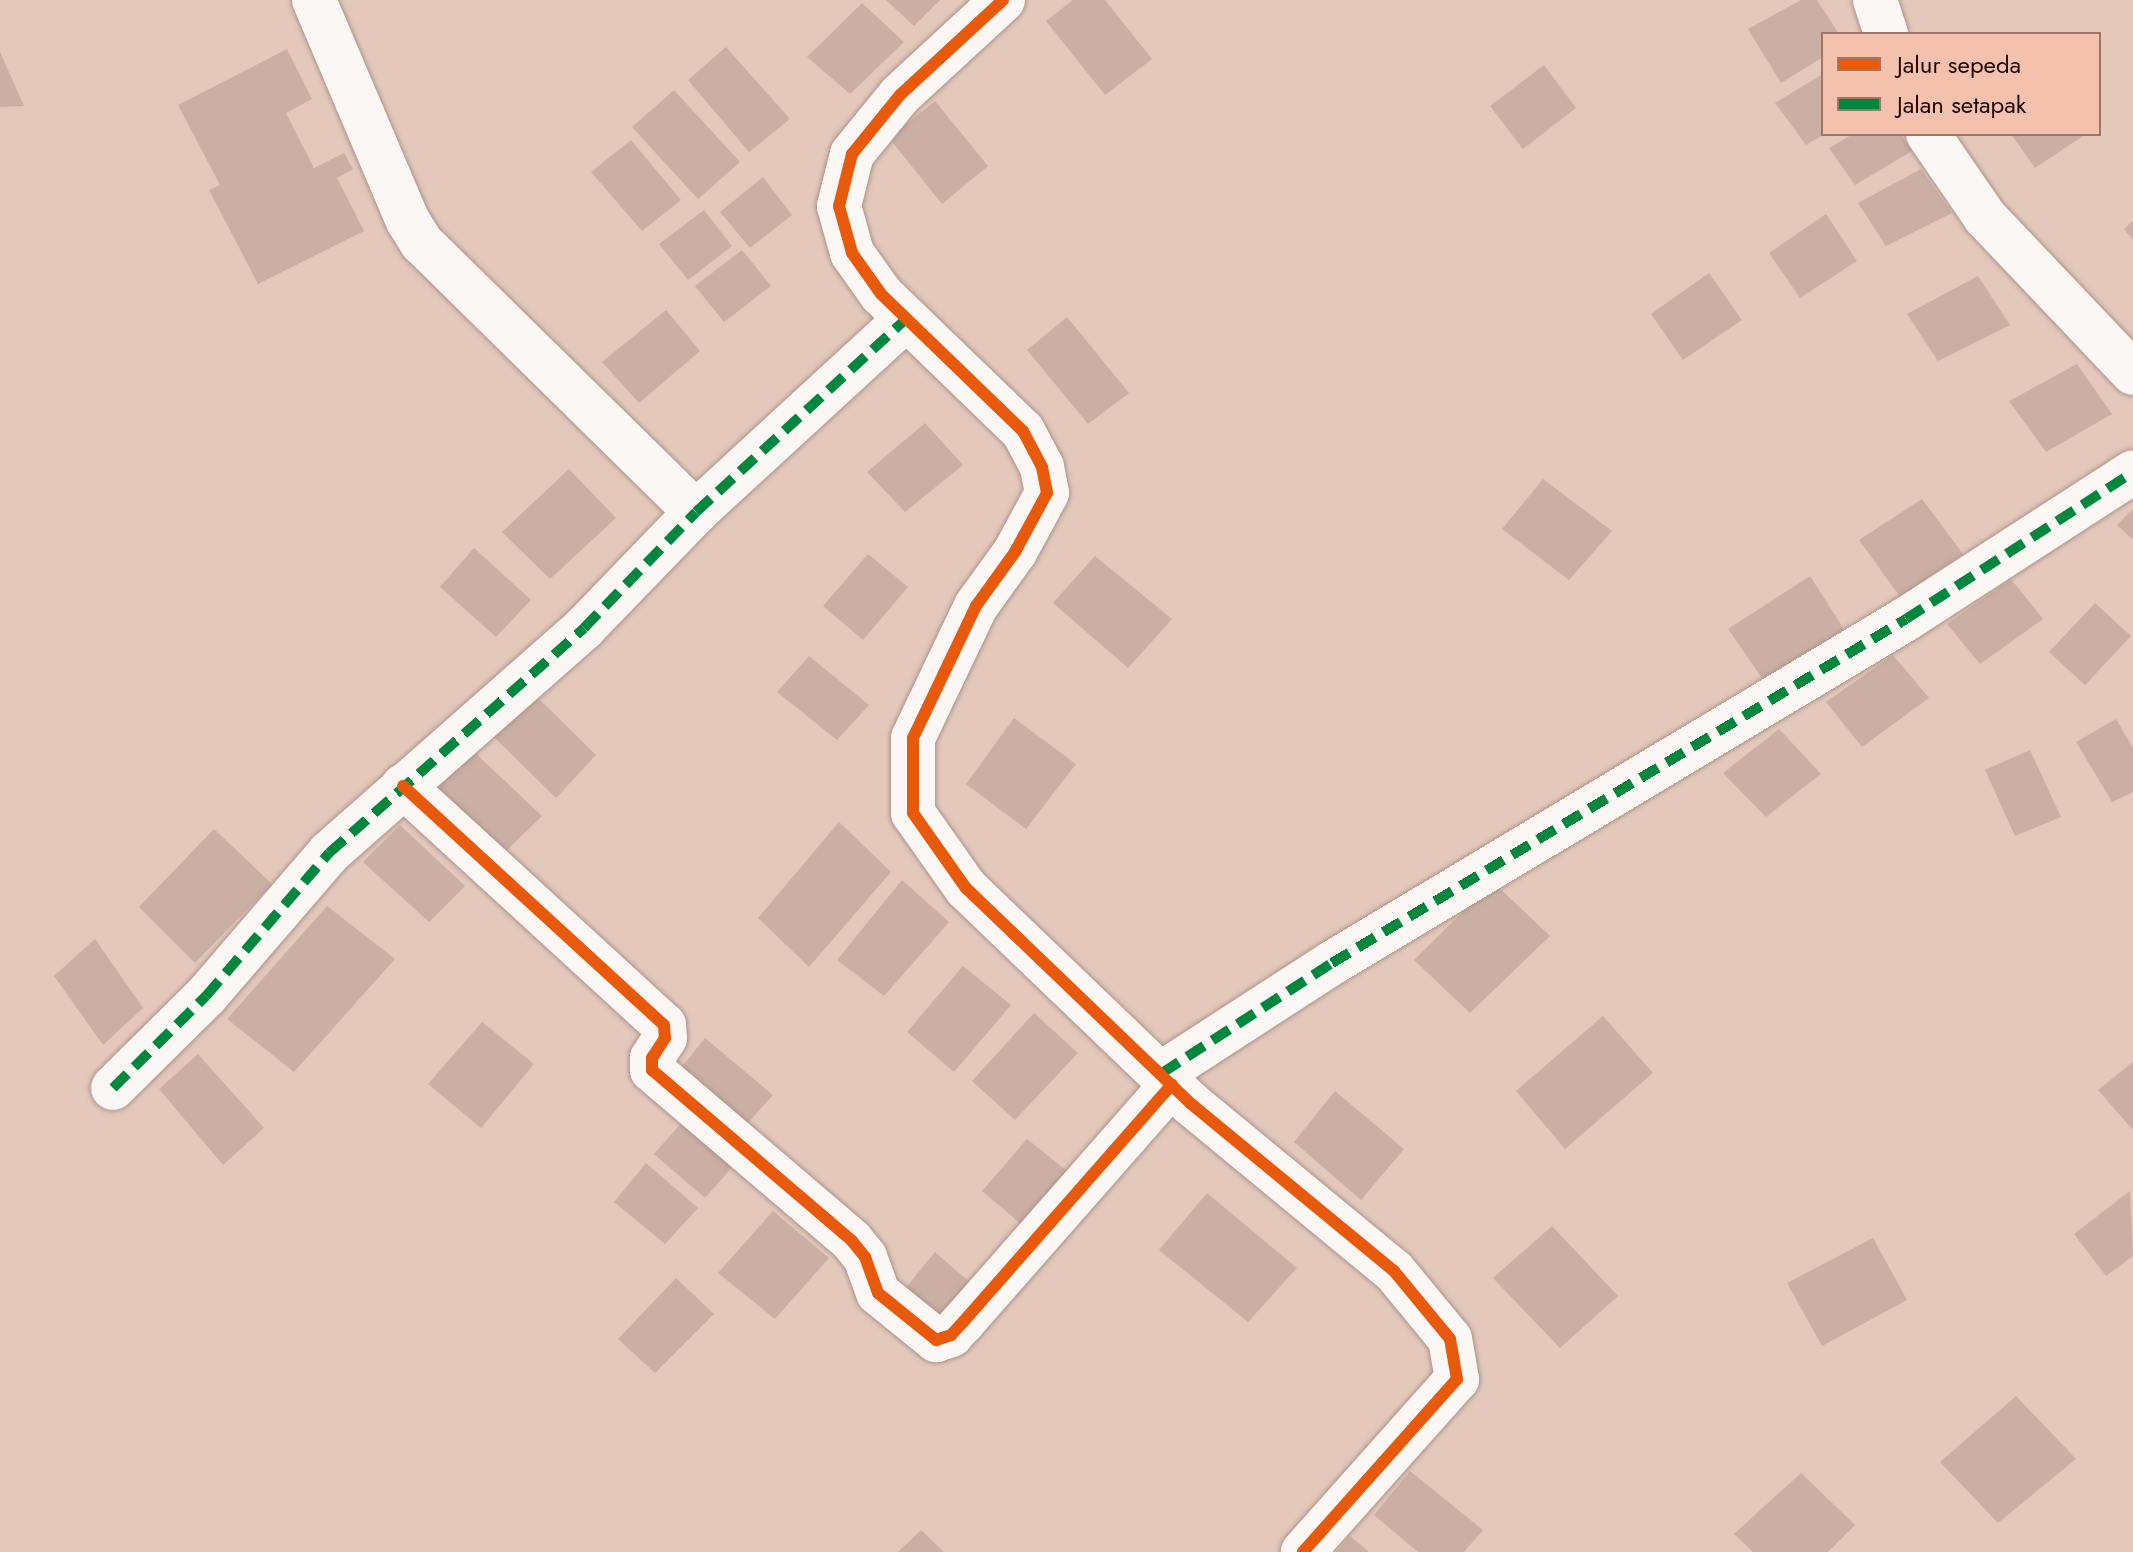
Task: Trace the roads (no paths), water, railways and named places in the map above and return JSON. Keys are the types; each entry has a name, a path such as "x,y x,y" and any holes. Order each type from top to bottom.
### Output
{"street":[{"path":"314,0 422,243 696,512"},
{"path":"1003,0 900,95 852,154 839,206 852,253 881,294 1023,431 1042,467 1047,493 1015,552 976,606 913,738 913,813 966,888 1167,1078 1394,1271 1450,1339 1457,1379 1303,1552"},
{"path":"1875,0 1885,32"},
{"path":"1929,136 1985,217 2133,373"},
{"path":"113,1088 206,996 329,853 584,628 696,512 906,319"},
{"path":"403,786 664,1025 665,1038 652,1058 652,1070 852,1241 865,1257 878,1293 936,1340 951,1335 964,1321 1167,1078 1332,963 1906,619 2133,472"}]}
